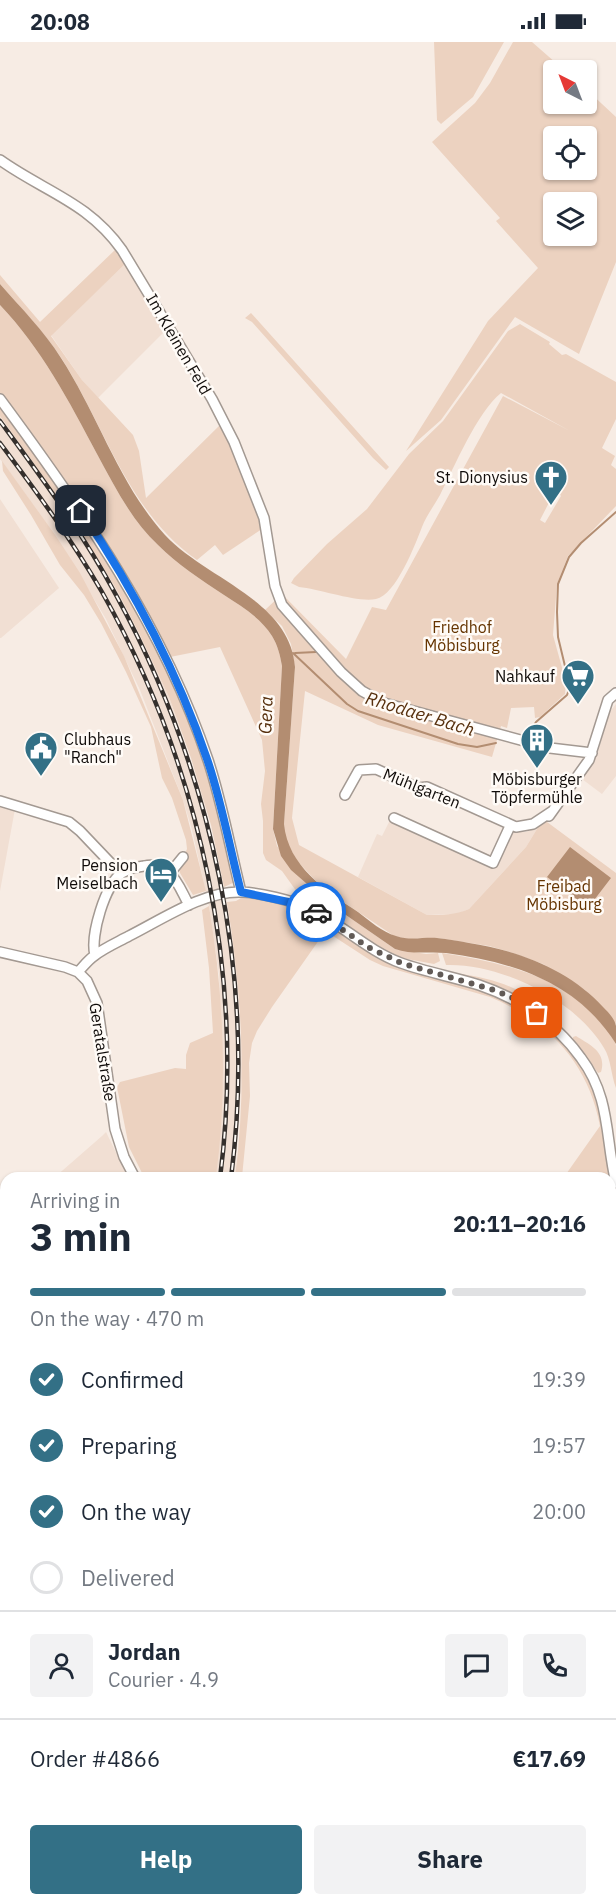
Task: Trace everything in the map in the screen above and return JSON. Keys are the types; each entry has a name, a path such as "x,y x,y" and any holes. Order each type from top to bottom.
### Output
{"street":[{"name":"Im Kleinen Feld","path":"0,160 82,209 111,234 122,250 190,361 234,442 264,518 275,586 282,605 352,684 384,703 422,714 550,748 592,753"},
{"path":"0,399 92,527 159,643 188,706 208,761 241,892"},
{"path":"394,818 493,862 510,825 526,827 549,815 586,765 592,753 608,700 616,693"},
{"name":"Mühlgarten","path":"345,795 358,770 376,769 418,788 427,787 510,825"},
{"path":"0,801 69,822 120,873"},
{"path":"170,873 183,857"},
{"path":"95,955 93,949 100,914 112,884 120,873 150,864 159,866 170,873 189,904"},
{"path":"0,952 34,958 78,972 95,955 189,904 208,898 241,892 298,904 324,917 368,947 401,963 497,991 537,1013 577,1053 597,1086 607,1120 614,1172"},
{"name":"Geratalstraße","path":"78,972 87,981 97,1004 114,1123 124,1157 132,1172"}],"shaded area":[{"path":"126,263 167,329 98,398 82,380 51,335"},
{"path":"0,284 40,329 61,358 122,472 149,515 165,535 182,551 244,592 262,607 278,624 290,644 295,667 284,824 287,839 300,864 321,886 376,926 391,934 406,938 437,938 487,946 524,957 559,972 590,994 611,1016 616,1026 616,1044 601,1023 583,1005 542,979 496,962 446,953 408,952 395,949 330,904 291,870 281,856 273,829 282,666 274,640 256,618 181,565 139,525 41,357 0,305"},
{"path":"0,416 76,523 118,592 169,697 202,794 227,902 237,972 242,1075 235,1172 216,1172 223,1075 219,974 209,906 183,800 140,690 106,619 56,536 0,459"},
{"path":"0,499 59,588 1,638 0,638"},
{"path":"616,704 616,776 602,794 582,779 597,755 609,713"},
{"path":"0,806 15,809 0,891"},
{"path":"394,812 492,856 505,827 518,832 526,832 534,829 543,819 526,847 469,909 457,914 427,915 358,877 377,834 382,836"},
{"path":"570,847 611,878 588,908 547,877"},
{"path":"106,1132 126,1172 61,1172"}],"green space":[{"path":"434,42 504,42 473,97 441,124 437,120"},
{"path":"513,42 532,42 553,60 543,60 543,114 597,114 597,99 616,117 616,262 579,354 515,317 441,420 406,451 488,321 538,268 496,221 500,218 432,142 475,103 490,83"},
{"path":"117,248 126,263 51,336 82,380 133,435 139,451 146,498 221,424 262,529 223,555 215,545 197,560 173,540 153,518 120,467 62,359 0,284 0,275 40,322"},
{"path":"0,305 41,357 139,525 181,565 256,618 274,640 282,666 273,829 277,846 309,886 330,904 395,949 426,954 438,953 440,961 434,964 402,958 375,945 302,899 282,871 266,860 263,853 261,804 265,771 262,740 220,647 165,658 207,761 237,881 224,887 211,825 191,758 169,697 139,633 118,592 76,523 0,416"},
{"path":"251,313 389,467 386,470 252,322 245,318"},
{"path":"520,324 550,342 549,344 562,355 566,354 616,382 616,419 602,448 615,456 611,465 616,469 616,506 568,556 557,584 553,635 566,682 565,694 540,717 535,718 534,707 511,708 507,728 501,726 492,757 378,725 305,691 292,818 299,845 427,915 454,914 469,909 526,847 543,819 616,873 616,1024 585,990 543,964 489,946 438,938 408,939 394,936 318,883 298,862 285,840 284,824 295,667 291,644 282,626 265,610 282,594 346,659 372,607 386,610 503,396 570,431 501,393 483,413 475,427 426,519 404,568 391,589 376,599 368,600 299,587 291,583 327,544 367,509 409,454 443,421 508,331","holes":["554,493 559,493 561,496 545,523 540,520"]},
{"path":"2,461 80,573 124,656 183,800 206,891 193,895 180,873 179,867 187,849 186,840 172,798 162,778 151,727 126,672 84,595 60,565 3,471"},
{"path":"241,898 265,900 309,912 370,952 515,1003 570,1049 587,1074 598,1098 612,1172 568,1172 600,1126 586,1082 563,1047 548,1032 511,1007 490,997 383,966 330,934 324,933 272,1007 252,1043 249,1063 250,1096 242,1172 236,1172 241,1108 241,1039 236,971 227,902"},
{"path":"209,906 218,974 223,1042 222,1109 217,1172 142,1172 129,1147 117,1087 120,1082 175,1068 186,1069 186,1055 190,1043 213,1033 209,968 202,910"},
{"path":"442,953 508,966 549,982 568,993 585,1007 612,1036 616,1046 616,1088 604,1048 575,1014 535,988 512,978 490,970 446,965"},
{"path":"459,975 511,987 535,1004 532,1005 504,991"},
{"path":"576,1036 592,1046 599,1054 602,1059 601,1072 598,1073 573,1039"}],"waterway":[{"name":"Rhodaer Bach","path":"528,735 536,722 567,695 570,687 558,637 558,584 569,557 581,543 616,512"},
{"path":"295,653 316,652"},
{"name":"Rhodaer Bach","path":"293,653 347,704 358,711 458,744 477,747 496,743"}],"railway":[{"path":"0,421 76,527 116,595 150,662 178,732 201,804 219,877 231,952 237,1027 237,1102 231,1172"},
{"path":"0,443 66,535 102,592 137,659 166,729 190,802 208,876 220,951 226,1027 226,1103 220,1172"}],"way so far":[{"path":"316,912 368,947 401,963 497,991 537,1013"}],"place":[{"name":"St. Dionysius","path":"551,506"},
{"name":"Nahkauf","path":"578,705"},
{"name":"Möbisburger Töpfermühle","path":"537,769"},
{"name":"Clubhaus \"Ranch\"","path":"41,777"},
{"name":"Pension Meiselbach","path":"161,903"}],"route":[{"path":"81,511 159,643 188,706 208,761 241,892 298,904 316,912"}],"park label":[{"name":"Friedhof Möbisburg","path":"462,636"},
{"name":"Freibad Möbisburg","path":"564,895"}],"water label":[{"name":"Gera","path":"266,715"}]}
